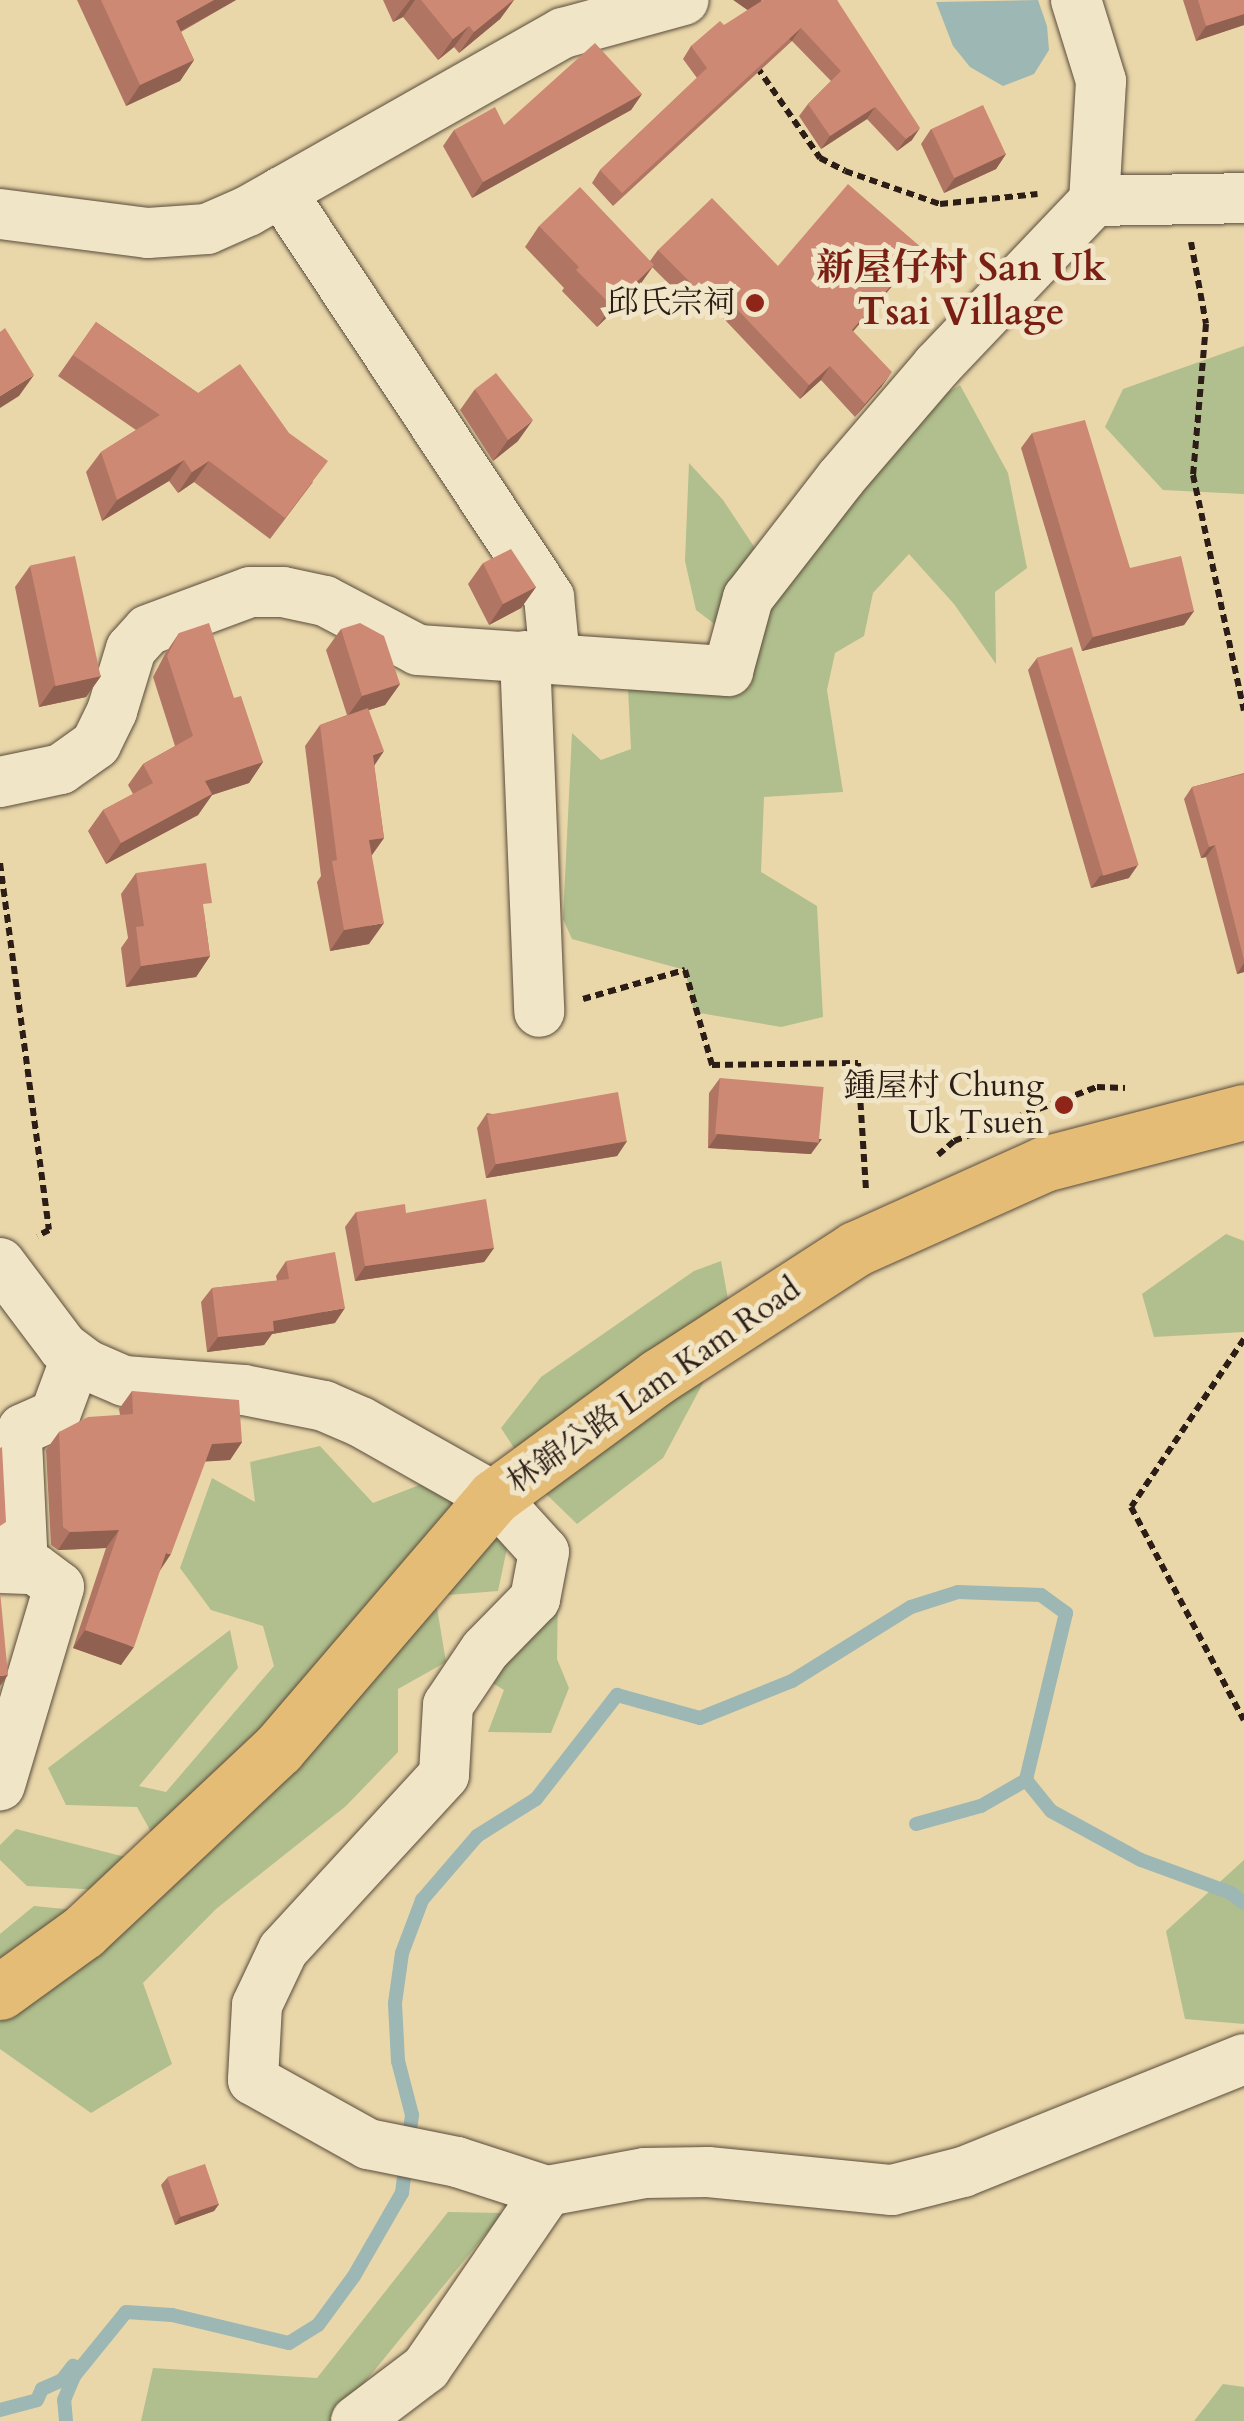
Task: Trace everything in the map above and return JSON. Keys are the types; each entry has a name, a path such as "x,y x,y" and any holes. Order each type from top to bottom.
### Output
{"main road":[{"name":"林錦公路 Lam Kam Road","path":"0,1992 83,1932 278,1749 494,1496 659,1376 855,1249 1044,1164 1244,1112"}],"lane":[{"path":"0,782 61,770 86,754 102,734 132,649 148,630 250,592 283,592 325,601 418,650 728,671 748,598 841,478 938,366 1094,201 1101,81 1076,0"},
{"path":"0,214 38,222 179,234 207,229 281,192 564,33 703,1"},
{"path":"281,192 549,597 540,657 539,1012"},
{"path":"1094,201 1244,198"},
{"path":"11,1252 76,1358 124,1381 244,1390 324,1406 361,1422 494,1496 544,1552 536,1599 485,1650 448,1705 444,1775 283,1950 257,2004 253,2080 368,2144 457,2162 547,2191 644,2173 708,2172 859,2189 926,2184 1244,2059"},
{"path":"0,1785 59,1599 59,1587 53,1579 35,1568 11,1568 16,1442 24,1429 54,1415 76,1358"},
{"path":"356,2421 426,2368 547,2191"}],"path":[{"path":"703,1 820,158 940,204 1074,190 1094,201"},
{"path":"1184,201 1206,324 1193,476 1244,710"},
{"path":"0,863 49,1230 11,1252"},
{"path":"539,1012 685,970 712,1064 858,1062 867,1202"},
{"path":"1244,1339 1131,1507 1244,1720"}],"green space":[{"path":"1244,346 1244,494 1163,490 1105,427 1123,389"},
{"path":"960,385 1008,473 1027,568 995,592 996,664 954,604 909,554 873,593 864,636 835,653 827,690 843,792 764,797 761,872 817,906 823,1017 781,1027 694,1012 685,970 572,939 563,919 572,733 601,760 631,749 628,689 737,694 753,653 696,610 685,561 689,463 723,500 755,548 794,514 829,464"},
{"path":"1226,1234 1244,1241 1244,1332 1154,1337 1142,1294"},
{"path":"721,1261 729,1304 718,1355 663,1458 577,1524 541,1489 501,1428 541,1377 694,1271"},
{"path":"320,1446 373,1503 427,1482 517,1501 498,1591 435,1596 446,1662 398,1689 398,1752 346,1806 216,1909 143,1983 172,2064 91,2113 0,2049 0,1934 34,1906 85,1911 101,1890 27,1886 0,1860 0,1845 16,1829 133,1859 154,1837 137,1807 66,1805 48,1768 230,1630 238,1668 139,1786 166,1792 274,1666 263,1626 211,1610 180,1568 212,1478 255,1502 250,1462"},
{"path":"558,1595 557,1659 569,1688 551,1733 488,1732 504,1690 458,1662"},
{"path":"1244,1860 1244,2024 1185,2019 1166,1931"},
{"path":"448,2212 503,2213 333,2421 141,2421 153,2368 317,2378"},
{"path":"1223,2384 1244,2387 1244,2421 1194,2421"}],"water":[{"path":"1038,0 1047,26 1049,50 1034,74 1003,86 970,67 953,46 936,2"}],"building":[{"path":"101,0 214,0 176,21 194,60 140,85"},
{"path":"421,0 513,0 474,32 469,26 453,39"},
{"path":"763,0 837,0 920,128 906,139 875,107 830,136 808,104 841,71 801,28 622,193 600,170 707,68 691,46 720,21 724,25"},
{"path":"1198,0 1244,0 1244,14 1206,26"},
{"path":"595,43 642,94 483,182 454,130 495,107 504,125"},
{"path":"983,105 1006,154 954,178 931,129"},
{"path":"848,184 923,249 852,330 892,372 865,404 830,366 809,385 717,288 707,299 658,250 712,198 778,266"},
{"path":"580,187 654,265 612,306 539,226"},
{"path":"96,322 198,393 240,364 289,433 328,461 285,518 209,461 192,472 184,460 117,500 101,452 160,415 73,355"},
{"path":"5,328 34,375 0,396 0,332"},
{"path":"496,373 533,420 508,440 475,389"},
{"path":"1085,420 1130,568 1181,556 1194,611 1093,637 1032,433"},
{"path":"511,549 536,587 503,604 483,563"},
{"path":"75,556 101,676 56,686 30,566"},
{"path":"209,623 234,698 241,696 263,762 205,781 212,794 121,843 103,810 153,783 143,764 193,736 167,656 179,633"},
{"path":"360,623 384,636 400,684 362,696 341,629"},
{"path":"1072,647 1139,865 1103,876 1037,658"},
{"path":"368,708 384,751 373,755 384,838 369,840 384,923 344,930 332,861 337,860 320,725"},
{"path":"1244,774 1244,960 1215,845 1209,847 1192,787"},
{"path":"206,863 212,903 203,904 210,956 141,966 136,927 144,926 136,873"},
{"path":"720,1078 824,1087 819,1143 715,1134"},
{"path":"618,1092 627,1141 496,1164 487,1115"},
{"path":"486,1199 494,1248 365,1266 356,1212 405,1204 406,1213"},
{"path":"335,1252 345,1308 273,1321 274,1331 218,1337 212,1288 289,1279 286,1261"},
{"path":"132,1391 239,1400 242,1442 212,1444 171,1554 166,1553 134,1647 85,1630 119,1530 70,1532 63,1527 59,1432 88,1417 133,1414"},
{"path":"0,1448 6,1522 0,1526"},
{"path":"0,1591 8,1675 0,1676"},
{"path":"205,2164 219,2204 181,2217 167,2177"}],"waterway":[{"path":"66,2421 64,2400 74,2376 126,2312 172,2315 289,2343 318,2325 354,2276 402,2193 412,2115 398,2061 395,2003 402,1953 422,1900 477,1836 536,1799 617,1695 700,1718 792,1681 911,1607 958,1592 1041,1595 1066,1613 1026,1780 1051,1811 1141,1860 1231,1893 1244,1903"},
{"path":"916,1824 981,1806 1026,1780"},
{"path":"0,2410 37,2400 42,2389 62,2380 73,2366"}],"place":[{"name":"邱氏宗祠","path":"755,303"},
{"name":"鍾屋村 Chung Uk Tsuen","path":"1064,1105"}],"district":[{"name":"新屋仔村 San Uk Tsai Village","path":"961,291"}]}
